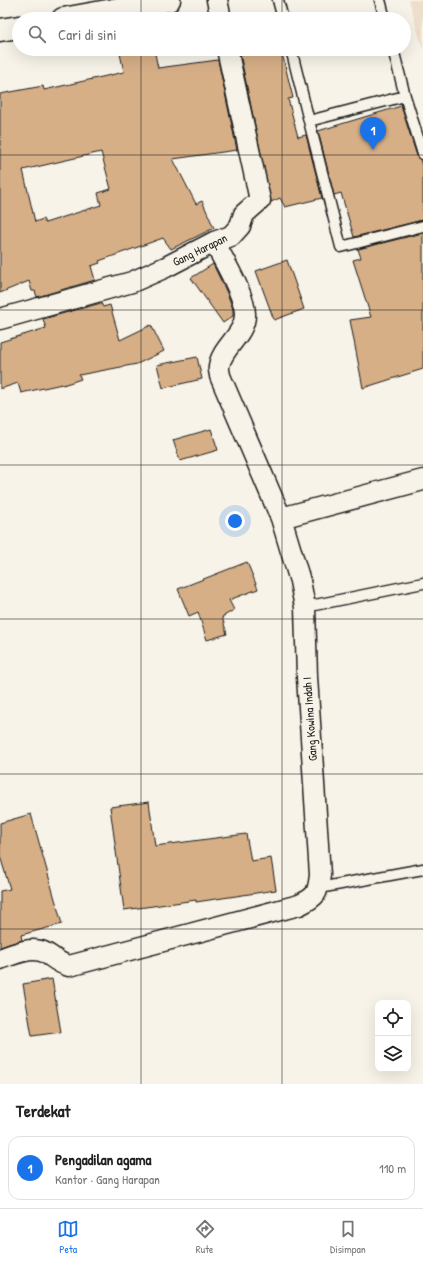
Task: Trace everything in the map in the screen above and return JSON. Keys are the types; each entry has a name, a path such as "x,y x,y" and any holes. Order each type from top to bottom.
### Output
{"street":[{"path":"103,12 169,0"},
{"path":"217,0 220,12"},
{"path":"0,30 12,28"},
{"name":"Gang Harapan","path":"0,319 132,282 166,267 214,242 231,236 240,226 244,214 260,200 229,56"},
{"name":"Gang Kowina Indah I","path":"214,242 244,302 246,316 238,332 221,357 219,367 220,376 281,518 300,581 305,607 307,677 320,876 319,888"},
{"path":"281,518 423,480"},
{"path":"0,959 30,950 41,951 60,964 69,966 299,905 314,896 319,888"}],"lane":[{"path":"278,0 281,12"},
{"path":"380,0 383,12"},
{"path":"293,56 341,247 423,226"},
{"path":"395,56 405,96 423,154"},
{"path":"309,121 405,96"},
{"path":"305,607 423,583"},
{"path":"319,888 423,869"}],"shaded area":[{"path":"409,0 423,0 423,50"}],"building":[{"path":"121,56 155,56 158,68 218,60 237,150 173,159 196,204 202,201 214,228 171,249 163,238 99,261 100,263 91,266 95,280 37,297 35,291 32,291 29,281 0,293 0,94 43,86 44,90 124,72","holes":["101,152 111,189 98,193 101,205 45,223 43,219 35,222 23,170"]},
{"path":"240,56 283,56 293,98 288,99 298,137 306,135 322,198 285,207 280,198 271,202"},
{"path":"401,106 423,170 423,220 354,237 341,193 334,195 318,131"},
{"path":"423,233 423,369 363,388 350,320 371,317 353,260 361,258 358,249"},
{"path":"287,260 304,309 274,320 256,271"},
{"path":"213,264 233,309 233,316 223,323 191,278"},
{"path":"101,303 103,307 110,305 120,340 151,325 164,351 137,364 79,375 81,379 63,385 21,393 18,383 0,389 0,342 46,328 43,319"},
{"path":"197,357 202,379 163,388 157,365"},
{"path":"211,429 218,450 180,461 173,440"},
{"path":"247,562 258,589 229,600 234,610 222,617 227,634 207,640 198,612 189,616 178,589"},
{"path":"149,802 155,846 246,834 251,861 271,858 276,890 196,902 196,900 124,910 110,807"},
{"path":"31,814 62,924 21,935 22,940 0,947 0,891 10,889 0,856 0,823"},
{"path":"52,979 61,1032 32,1036 23,984"}],"place":[{"name":"Pengadilan agama","path":"373,150"}]}
